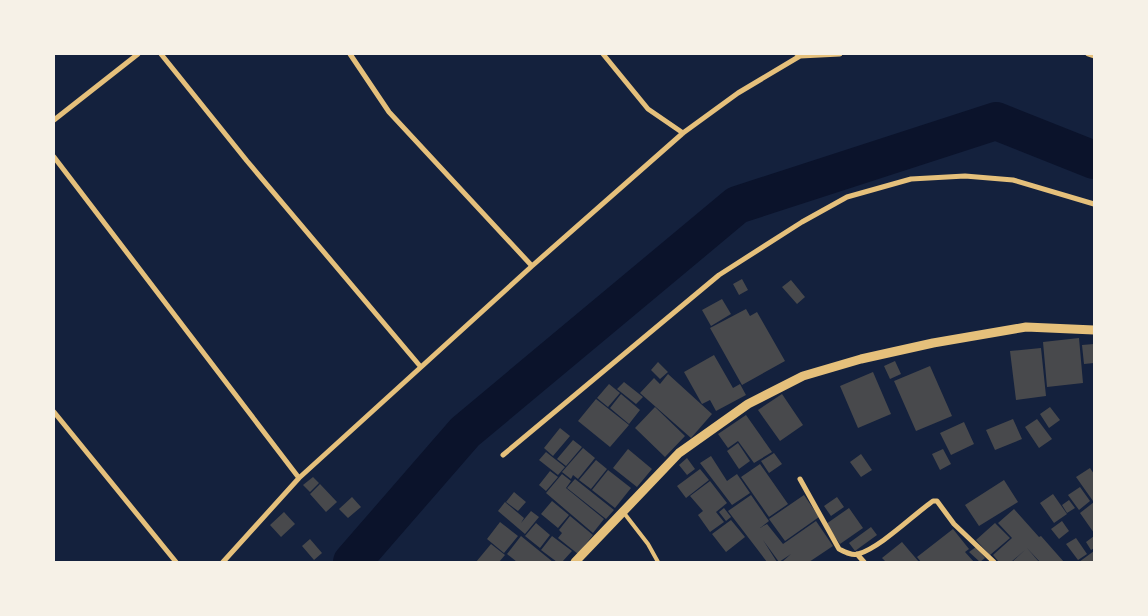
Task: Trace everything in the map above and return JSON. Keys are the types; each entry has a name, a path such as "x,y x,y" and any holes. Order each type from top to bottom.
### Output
{"street":[{"path":"54,120 138,54"},
{"path":"161,54 247,161 420,366"},
{"path":"350,54 389,112 532,266"},
{"path":"602,54 648,109 683,133"},
{"path":"224,562 299,478 420,366 683,133 738,93 799,55 840,54"},
{"path":"1088,54 1094,56"},
{"path":"54,157 299,478"},
{"path":"503,456 719,275 802,222 848,197 911,179 965,176 1013,180 1094,204"},
{"path":"576,562 679,453 748,404 803,376 860,359 933,343 1026,327 1094,330"},
{"path":"54,412 176,562"},
{"path":"800,479 839,549 857,554 864,562"},
{"path":"857,554 882,540 933,501 938,501 954,524 994,562"}],"lane":[{"path":"623,512 648,544 658,562"}],"building":[{"path":"742,279 748,290 739,295 733,284"},
{"path":"791,280 805,297 797,304 782,287"},
{"path":"722,299 731,314 711,326 702,310"},
{"path":"746,309 750,316 757,312 785,361 742,385 710,328"},
{"path":"1079,338 1083,383 1047,387 1043,342"},
{"path":"1094,344 1094,363 1084,364 1082,345"},
{"path":"1041,348 1046,396 1016,400 1010,351"},
{"path":"714,355 733,388 740,384 746,395 716,411 710,400 702,404 684,372"},
{"path":"895,361 901,374 890,379 884,366"},
{"path":"658,362 668,372 660,379 651,370"},
{"path":"930,366 952,416 916,431 894,381"},
{"path":"873,372 891,414 858,428 840,386"},
{"path":"668,374 712,414 691,438 640,393 654,378 660,384"},
{"path":"624,382 643,397 636,404 617,389"},
{"path":"609,384 620,393 608,407 597,398"},
{"path":"621,394 640,410 629,424 610,408"},
{"path":"782,394 803,425 780,441 758,410"},
{"path":"596,399 629,425 610,447 578,421"},
{"path":"655,407 685,436 665,457 635,428"},
{"path":"1050,407 1060,420 1049,428 1040,414"},
{"path":"746,415 772,452 754,463 738,441 728,448 718,434"},
{"path":"1013,419 1022,439 995,450 986,430"},
{"path":"1037,419 1052,439 1039,448 1025,427"},
{"path":"964,422 974,444 951,455 940,433"},
{"path":"560,428 570,436 553,456 544,448"},
{"path":"573,440 582,447 566,466 557,459"},
{"path":"738,443 750,461 739,469 727,451"},
{"path":"583,448 595,458 578,479 573,475 571,479 562,472"},
{"path":"628,449 652,469 637,487 613,468"},
{"path":"943,449 951,464 940,470 932,454"},
{"path":"546,452 565,467 558,475 539,460"},
{"path":"774,453 782,464 769,473 761,461"},
{"path":"861,454 872,470 861,477 850,462"},
{"path":"711,456 727,481 737,474 750,493 732,505 700,463"},
{"path":"687,458 695,469 687,475 679,465"},
{"path":"596,460 607,469 591,489 579,480"},
{"path":"760,464 788,504 769,517 741,477"},
{"path":"1090,468 1094,474 1093,501 1076,477"},
{"path":"700,469 709,480 686,498 677,486"},
{"path":"608,470 631,488 615,508 592,490"},
{"path":"550,471 558,477 546,491 539,485"},
{"path":"562,474 571,481 566,488 604,519 593,533 546,493"},
{"path":"313,477 319,483 310,492 303,485"},
{"path":"575,479 614,510 606,519 567,488"},
{"path":"1004,480 1018,502 979,526 965,505"},
{"path":"710,481 727,503 716,512 724,522 710,532 698,515 703,511 690,496"},
{"path":"320,484 337,502 326,512 310,494"},
{"path":"1080,487 1090,501 1079,510 1068,495"},
{"path":"514,492 526,502 518,511 506,502"},
{"path":"1053,494 1067,514 1054,523 1040,503"},
{"path":"751,495 769,521 760,528 767,524 783,544 816,521 833,546 809,562 782,562 791,554 779,562 763,540 777,562 767,562 728,511"},
{"path":"804,495 819,517 785,541 769,519"},
{"path":"352,497 361,507 348,518 339,509"},
{"path":"837,497 844,507 831,516 824,506"},
{"path":"1069,500 1075,508 1067,513 1062,505"},
{"path":"552,501 569,515 558,528 541,514"},
{"path":"505,502 524,518 521,523 531,511 539,517 525,534 498,511"},
{"path":"1094,502 1094,533 1080,513"},
{"path":"724,508 731,517 726,521 719,512"},
{"path":"849,508 863,528 840,544 826,524"},
{"path":"1014,509 1064,562 1040,562 1027,548 1039,562 1012,562 1025,550 1011,562 999,562 993,555 1012,538 998,523"},
{"path":"284,512 295,524 281,537 270,525"},
{"path":"570,516 593,535 578,554 558,538 562,533 559,530"},
{"path":"731,520 745,537 726,552 712,534"},
{"path":"1062,521 1069,531 1059,539 1051,529"},
{"path":"500,522 518,536 504,553 487,539"},
{"path":"536,523 550,535 540,548 525,536"},
{"path":"995,523 1010,538 990,555 976,540"},
{"path":"871,527 877,535 855,551 849,543"},
{"path":"953,529 969,549 965,552 974,562 921,562 917,557"},
{"path":"521,536 553,562 517,562 507,554"},
{"path":"552,536 572,551 562,562 557,562 541,550"},
{"path":"1094,536 1094,548 1091,550 1086,542"},
{"path":"1076,538 1087,554 1078,560 1066,544"},
{"path":"310,539 322,553 314,560 302,546"},
{"path":"902,542 919,562 886,562 882,558"},
{"path":"491,544 505,555 499,562 476,562"},
{"path":"976,547 985,558 980,562 969,552"},
{"path":"1094,551 1094,562 1079,562"}],"waterway":[{"path":"352,562 465,432 737,205 996,121 1094,160"}]}
